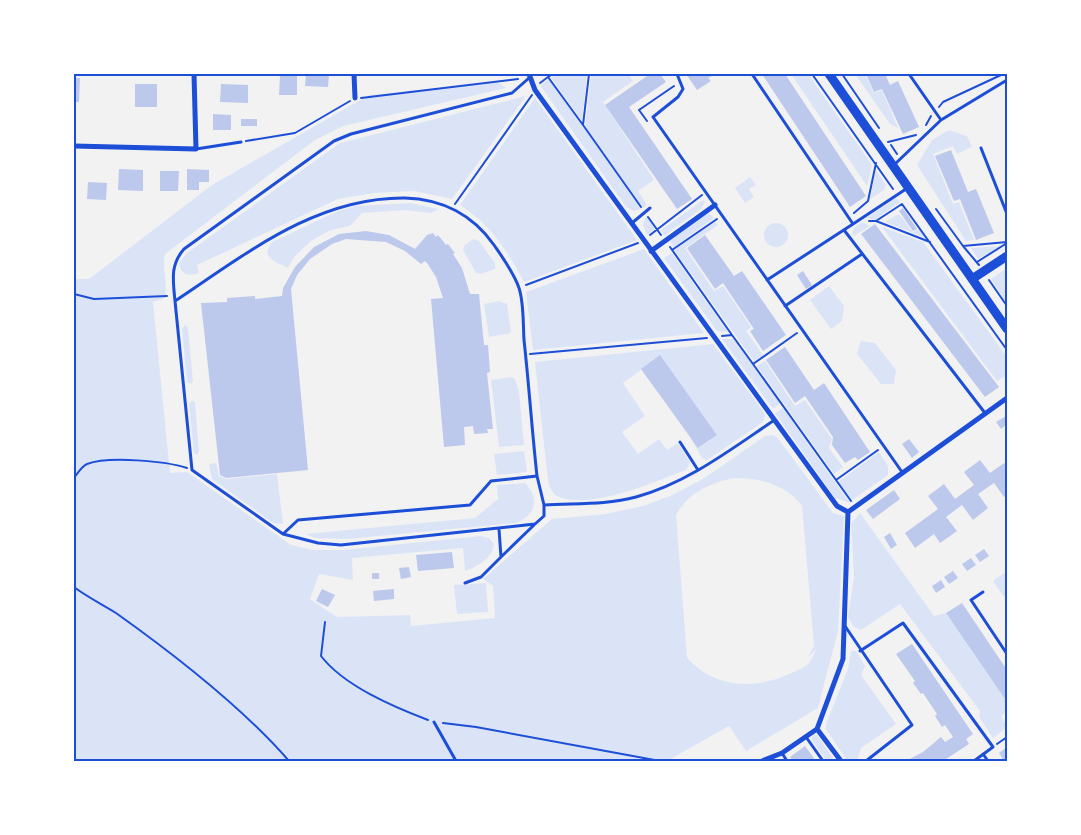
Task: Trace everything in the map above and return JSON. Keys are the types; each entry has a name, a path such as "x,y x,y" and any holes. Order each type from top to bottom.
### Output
{"main road":[{"path":"829,74 1007,329"},
{"path":"972,279 1007,256"}],"street":[{"path":"74,146 196,149 194,74"},
{"path":"354,74 355,98"},
{"path":"529,76 535,90 773,421 836,506 848,512"},
{"path":"652,251 715,205"},
{"path":"762,761 782,754 817,729 843,659 848,512 854,505 1007,398"},
{"path":"817,729 841,761"}],"lane":[{"path":"677,74 683,89 678,97 653,116 902,472"},
{"path":"752,74 853,224"},
{"path":"910,74 940,120"},
{"path":"529,76 512,93 351,134 334,141 184,249 175,259 175,301 192,470 283,534 318,543 340,545 535,524"},
{"path":"893,166 940,120 1007,80"},
{"path":"196,149 241,142"},
{"path":"981,148 1007,214"},
{"path":"767,280 908,188"},
{"path":"175,301 271,237 334,208 365,200 422,198 452,208 485,232 519,288 537,476 544,505 544,516 481,577 465,583"},
{"path":"632,223 650,208"},
{"path":"844,230 985,413"},
{"path":"785,306 862,254"},
{"path":"544,505 604,503 637,497 698,470 773,421"},
{"path":"680,442 698,470"},
{"path":"283,534 298,520 470,505 491,481 537,476"},
{"path":"499,529 501,557"},
{"path":"983,592 971,600 1007,654"},
{"path":"860,651 903,623 993,747 974,761"},
{"path":"845,626 860,651 912,725 866,761"},
{"path":"434,722 456,761"},
{"path":"806,737 823,761"},
{"path":"782,754 787,761"},
{"path":"983,754 988,761"}],"path":[{"path":"553,74 548,77 854,505"},
{"path":"582,125 589,74"},
{"path":"812,74 876,163 902,204 1007,349"},
{"path":"842,74 883,133"},
{"path":"924,128 942,102 1002,74"},
{"path":"241,142 295,133 355,98 529,76"},
{"path":"452,208 535,90"},
{"path":"901,159 888,140 918,135"},
{"path":"851,213 856,212 868,201 876,163"},
{"path":"519,288 644,241 706,192"},
{"path":"876,222 902,204"},
{"path":"934,207 963,246 1007,242"},
{"path":"672,250 717,219"},
{"path":"864,221 876,222 930,242"},
{"path":"976,262 1007,242"},
{"path":"74,294 94,299 175,296"},
{"path":"753,364 797,334"},
{"path":"526,355 732,335"},
{"path":"836,480 884,446"},
{"path":"74,478 86,464 109,461 170,463 192,470"},
{"path":"74,587 114,612 189,670 266,735 290,761"},
{"path":"324,622 321,656 329,666 368,692 434,722 476,727 660,761"},
{"path":"993,747 1007,736"}],"shaded area":[{"path":"557,74 587,74 582,121 551,78"},
{"path":"591,74 628,74 633,81 603,102 654,180 638,191 647,205 643,208 585,126"},
{"path":"791,74 808,74 872,165 867,186"},
{"path":"855,74 865,74 874,93 882,90 898,128 890,124"},
{"path":"549,79 641,209 634,211 626,207 540,85"},
{"path":"498,82 506,88 343,126 315,140 165,254 165,298 153,302 170,473 187,472 291,545 313,550 343,550 481,536 489,538 494,544 490,554 479,564 465,571 463,548 352,558 353,580 319,574 310,599 337,617 410,615 411,626 495,618 493,586 483,579 552,519 606,514 643,506 670,496 703,479 765,436 772,435 777,437 833,513 844,516 838,631 818,708 746,751 729,726 667,761 74,761 74,279 89,279 212,185 369,95","holes":["734,478 753,479 780,487 796,498 802,506 814,646 807,658 816,649 810,662 803,668 776,679 748,684 721,680 709,675 687,657 676,515 681,507 700,490"]},
{"path":"526,96 452,199 414,191 374,193 338,199 197,265 199,273 188,275 181,270 179,263 187,253 340,143"},
{"path":"535,98 637,240 524,282 511,259 490,230 460,205"},
{"path":"949,130 967,136 972,147 957,154 953,146 933,154 953,204 959,202 974,240 966,241 917,165 932,140"},
{"path":"876,170 886,185 884,190 870,199"},
{"path":"750,177 756,185 749,189 754,197 745,203 735,188"},
{"path":"896,198 900,202 875,220 867,218"},
{"path":"703,200 705,202 701,209 664,236 661,230"},
{"path":"410,203 439,209 431,213 404,210 362,213 350,226 331,230 312,240 294,257 288,268 274,261 268,255 268,247 272,242 336,212 355,206"},
{"path":"710,214 714,218 674,247 669,241 705,215"},
{"path":"899,214 913,232 919,229 926,238 885,222"},
{"path":"646,216 655,229 647,235 643,225"},
{"path":"715,222 718,225 685,248 714,291 723,286 751,327 746,331 763,355 754,361 674,250"},
{"path":"862,222 870,226 854,236 852,234 854,228"},
{"path":"776,223 785,226 788,235 785,244 776,247 767,244 764,235 767,226"},
{"path":"882,227 923,242 1007,357 1007,375 997,381"},
{"path":"473,239 479,241 495,263 495,269 481,274 476,273 463,250 464,246"},
{"path":"1001,246 978,259 971,248"},
{"path":"644,249 704,333 533,350 526,292"},
{"path":"672,253 728,332 717,331 664,258"},
{"path":"1007,268 1007,304 991,279"},
{"path":"829,286 844,306 842,321 831,329 810,300"},
{"path":"499,301 507,304 511,333 489,337 484,304"},
{"path":"185,325 188,328 193,381 191,384 187,382 182,329"},
{"path":"722,339 734,339 780,403 773,409"},
{"path":"861,341 875,343 896,370 894,384 881,384 857,354"},
{"path":"713,344 763,411 765,416 763,422 707,460 702,458 689,435 699,448 717,435 660,356 623,383 645,416 622,432 638,454 659,439 667,450 678,443 690,463 686,470 641,487 591,500 562,498 554,494 548,481 535,362"},
{"path":"765,361 795,406 805,400 832,439 829,448 843,467 834,474 757,366"},
{"path":"512,377 515,379 519,392 524,445 499,447 491,380"},
{"path":"192,401 195,402 199,452 197,455 194,453 189,404"},
{"path":"783,408 850,503 835,498 775,413"},
{"path":"524,451 527,472 497,475 494,454"},
{"path":"879,452 888,466 888,475 851,501 838,482"},
{"path":"216,463 219,476 226,479 277,474 283,524 273,523 212,479 209,464"},
{"path":"525,483 533,494 534,506 532,511 523,520 516,523 347,539 315,538 306,534 475,518 498,499 497,485"},
{"path":"860,513 934,616 946,613 1007,702 1007,712 1001,716 1007,727 993,738 979,717 980,711 900,604 861,630 854,627 848,617 854,577 851,524"},
{"path":"1007,571 1007,595 1004,597 993,581"},
{"path":"486,583 488,612 457,614 454,585"},
{"path":"851,651 856,651 865,666 861,675 896,724 861,748 858,758 854,761 846,759 826,729 826,724 848,669"},
{"path":"814,734 817,735 835,761 827,761 811,739"}],"building":[{"path":"249,74 249,76 223,75"},
{"path":"306,74 329,74 328,87 305,86"},
{"path":"650,74 660,74 666,82 629,107 692,199 677,209 605,105"},
{"path":"686,74 711,74 712,76 708,78 711,81 697,90"},
{"path":"762,74 785,74 866,196 850,207"},
{"path":"866,74 885,74 890,85 898,81 919,127 903,134 882,89 874,92"},
{"path":"280,76 297,76 297,95 279,95"},
{"path":"74,78 80,78 79,102 74,102"},
{"path":"135,84 157,84 157,107 135,107"},
{"path":"221,84 248,85 248,103 220,102"},
{"path":"213,114 231,115 231,130 213,130"},
{"path":"241,119 257,119 257,126 241,126"},
{"path":"951,150 968,192 976,189 994,233 976,240 960,199 954,201 935,156"},
{"path":"119,169 143,170 143,191 118,190"},
{"path":"187,169 209,170 209,182 199,182 199,190 187,190"},
{"path":"160,171 179,171 178,191 160,191"},
{"path":"88,182 107,183 106,200 87,199"},
{"path":"903,208 917,229 913,231 899,211"},
{"path":"875,224 999,387 985,397 861,234"},
{"path":"366,231 389,235 415,249 427,235 433,233 436,237 438,235 446,245 448,244 455,253 453,254 462,268 470,294 479,294 484,345 488,345 490,372 487,373 493,429 487,429 488,433 474,434 473,426 464,427 465,445 444,447 431,299 443,298 436,277 425,261 421,264 405,251 386,242 346,239 332,244 310,259 297,275 291,289 308,470 226,478 220,475 201,303 227,302 227,298 255,296 255,299 282,296 283,288 295,267 314,247 339,234"},
{"path":"705,235 734,276 742,271 786,335 763,351 750,331 754,329 723,283 715,289 687,248"},
{"path":"803,271 812,285 806,289 797,275"},
{"path":"785,347 814,390 824,383 870,452 858,460 855,457 845,463 832,445 833,437 805,396 795,403 766,360"},
{"path":"660,355 717,435 698,448 641,369"},
{"path":"1006,416 1007,424 1001,429 996,422"},
{"path":"909,439 919,452 912,458 902,444"},
{"path":"980,460 990,473 1004,463 1007,467 1007,495 1004,497 994,483 978,494 988,508 973,520 962,505 946,517 957,531 940,543 934,534 915,548 905,533 938,509 928,496 944,484 955,499 974,485 964,472"},
{"path":"894,490 900,499 873,519 866,510"},
{"path":"890,533 897,545 891,549 884,537"},
{"path":"984,549 989,556 980,562 975,555"},
{"path":"452,552 454,568 418,571 416,555"},
{"path":"971,558 976,565 967,571 962,564"},
{"path":"409,567 411,577 401,579 399,568"},
{"path":"953,571 958,578 949,584 944,577"},
{"path":"372,573 379,573 379,579 372,579"},
{"path":"941,580 945,587 936,593 932,586"},
{"path":"322,589 335,595 328,607 316,601"},
{"path":"394,589 394,599 374,601 373,591"},
{"path":"962,603 1007,670 1007,702 946,613"},
{"path":"912,644 973,734 966,739 969,744 943,761 906,761 923,752 941,737 945,742 953,737 945,725 942,727 935,716 937,714 923,693 921,694 913,683 915,681 896,654"},
{"path":"805,746 816,761 793,761 790,757"},
{"path":"1007,747 1007,761 1004,761 999,753"}]}
